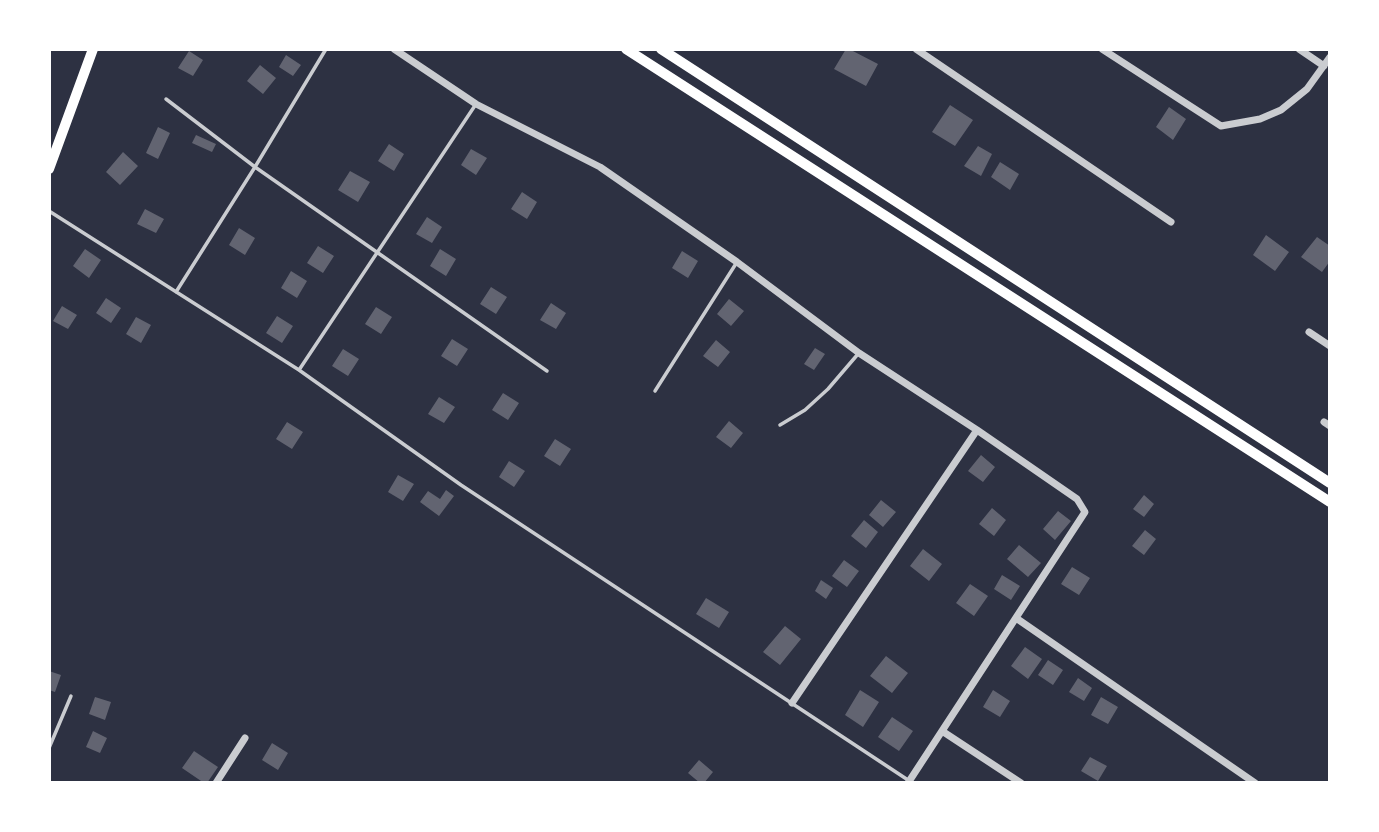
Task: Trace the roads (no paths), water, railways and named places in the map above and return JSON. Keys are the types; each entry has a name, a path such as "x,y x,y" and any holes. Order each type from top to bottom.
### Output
{"main road":[{"path":"49,169 93,49"},
{"path":"626,49 1330,502"},
{"path":"661,49 1330,483"}],"street":[{"path":"394,49 476,104 600,167 737,262 859,353 1077,499 1085,512 909,782"},
{"path":"916,49 1171,222"},
{"path":"1102,49 1221,126 1260,119 1281,110 1307,89 1330,57"},
{"path":"1299,49 1324,66"},
{"path":"1309,332 1330,346"},
{"path":"792,703 977,430"},
{"path":"1016,618 1255,783"},
{"path":"942,731 1021,783"},
{"path":"216,783 245,738"}],"lane":[{"path":"176,292 326,49"},
{"path":"166,99 255,167 547,371"},
{"path":"299,370 476,104"},
{"path":"49,211 299,370 461,485 909,782"},
{"path":"655,391 737,262"},
{"path":"780,425 805,410 828,389 859,353"},
{"path":"49,748 71,696"}]}
